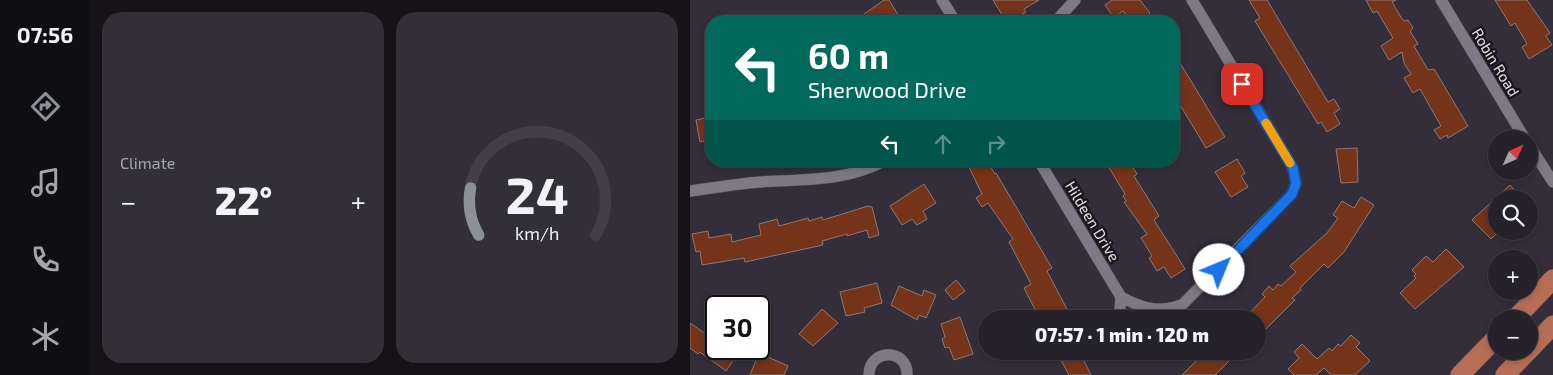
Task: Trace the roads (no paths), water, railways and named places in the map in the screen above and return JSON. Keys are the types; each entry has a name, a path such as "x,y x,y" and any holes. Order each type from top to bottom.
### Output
{"main road":[{"path":"1524,310 1553,279"},
{"path":"1538,341 1553,325"},
{"path":"1460,375 1488,346"},
{"path":"1505,375 1519,360"}],"street":[{"path":"942,0 951,15"},
{"path":"1061,15 1075,0"},
{"path":"1171,310 1194,295 1256,233 1292,194 1296,184 1293,168 1192,0"},
{"name":"Robin Road","path":"1441,0 1520,130"},
{"path":"1538,159 1553,182"},
{"path":"690,191 758,182 828,178 859,173 872,167"},
{"name":"Hildeen Drive","path":"1043,167 1121,297"},
{"path":"1120,310 1121,297 1146,308 1157,310"},
{"path":"869,375 873,361 878,357 889,354 901,359 905,364 907,375"}]}
